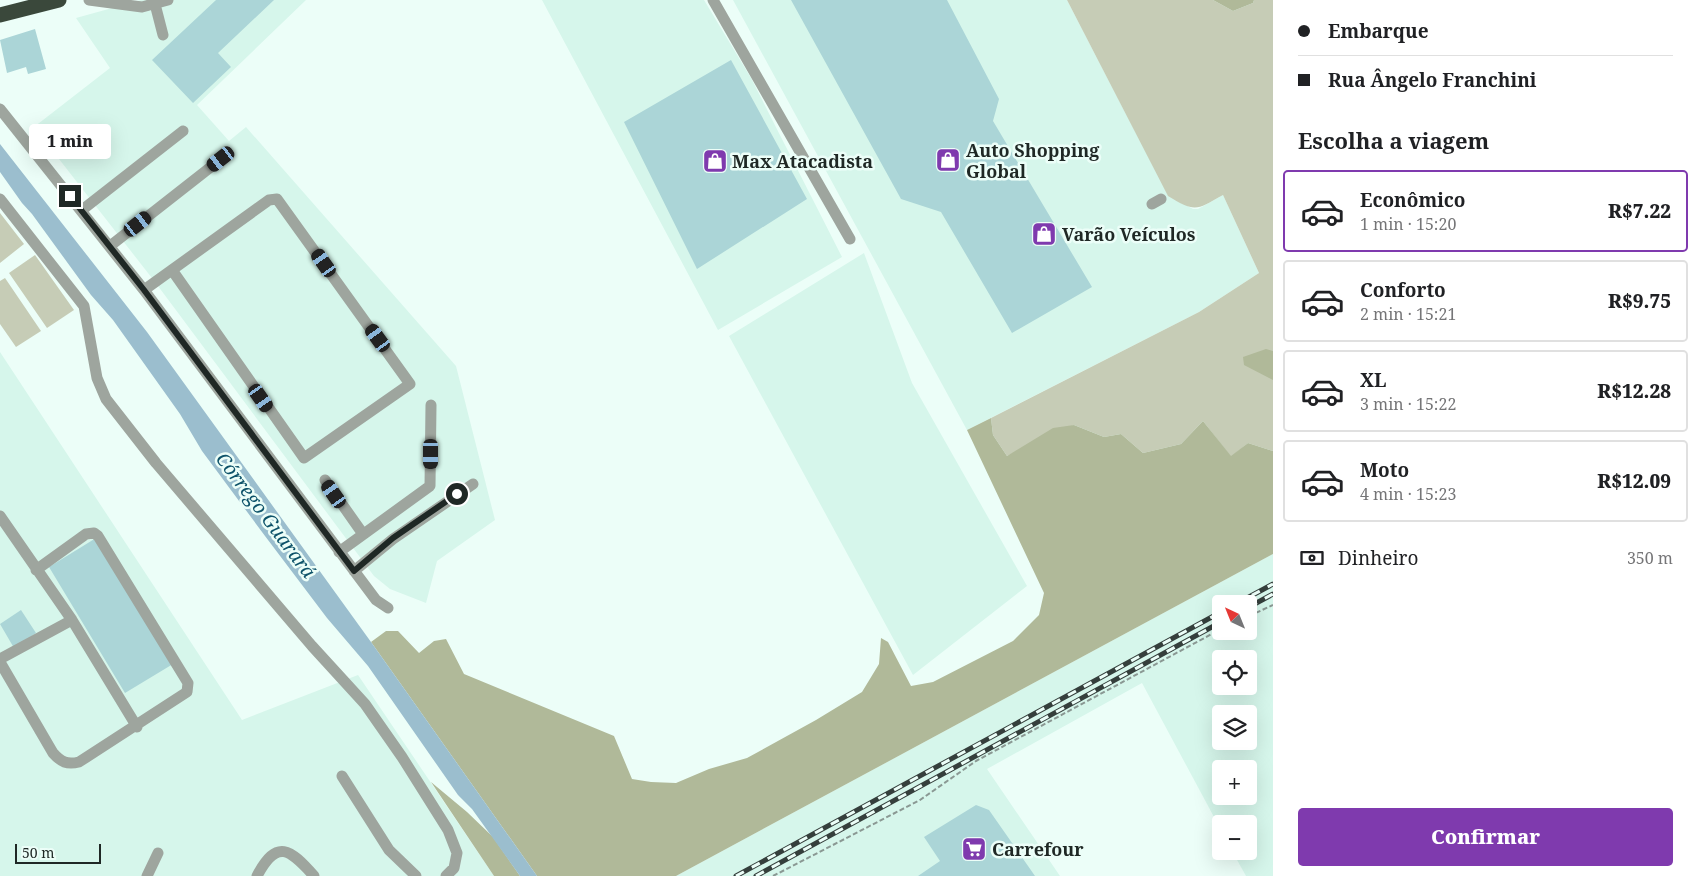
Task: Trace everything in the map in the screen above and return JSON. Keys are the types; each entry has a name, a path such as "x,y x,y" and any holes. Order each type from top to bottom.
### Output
{"highway":[{"path":"0,15 60,0"}],"street":[{"path":"89,0 136,7 168,0"},
{"path":"713,0 850,239"},
{"path":"155,4 162,35"},
{"path":"0,109 144,290 338,552 376,600 388,608"},
{"path":"82,210 183,131"},
{"path":"110,246 221,159"},
{"path":"144,290 172,270 270,200 277,199 410,384 304,458 172,270"},
{"path":"0,200 84,306 97,378 106,399 156,463 293,624 353,689 402,757 448,830 457,853 454,868 446,876"},
{"path":"338,552 430,486 431,405"},
{"path":"325,480 363,534"},
{"path":"354,571 393,538 473,484"},
{"path":"0,516 72,620 137,726"},
{"path":"36,570 86,534 94,533 98,536 188,682 189,687 184,696 79,762 71,764 64,762 53,752 0,660 72,620"},
{"path":"342,776 389,850 416,876"},
{"path":"257,876 265,860 281,850 290,852 298,858 314,876"},
{"path":"146,876 158,853"}],"path":[{"path":"1258,612 1273,605"},
{"path":"773,876 920,800 976,761 1212,634"}],"shaded area":[{"path":"141,0 306,0 197,105 229,141 246,127 456,366 495,520 437,561 426,603 390,589 374,576 155,282 34,127 110,68 76,18"},
{"path":"542,0 704,0 751,78 842,257 718,330"},
{"path":"733,0 1067,0 1168,195 1193,209 1198,209 1223,195 1259,273 1199,312 967,430"},
{"path":"1067,0 1213,0 1233,11 1253,3 1254,0 1273,0 1273,451 1248,443 1231,457 1203,421 1181,444 1143,453 1121,434 1104,437 1074,425 1007,456 993,435 991,418 1199,312 1259,273 1223,195 1196,208 1185,205 1168,196"},
{"path":"1213,0 1254,0 1253,3 1233,11"},
{"path":"0,213 24,244 0,263"},
{"path":"864,253 912,383 1027,586 913,675 729,336"},
{"path":"35,255 74,310 47,328 9,273"},
{"path":"5,278 41,331 16,347 0,324 0,281"},
{"path":"1266,349 1273,351 1273,380 1244,365 1243,357"},
{"path":"0,352 242,720 358,675 494,876 0,876"},
{"path":"991,418 993,435 1007,456 1053,428 1074,425 1104,437 1121,434 1143,453 1181,444 1203,421 1231,456 1248,443 1273,451 1273,554 676,876 537,876 371,642 386,631 398,631 419,653 434,641 446,639 464,674 614,736 632,779 676,783 709,769 747,758 862,692 879,664 881,638 888,642 911,686 933,682 1013,641 1039,615 1044,593 967,430"},
{"path":"1273,554 1273,876 1246,876 1237,860 1257,860 1257,815 1213,815 1142,683 987,769 1060,876 676,876"},
{"path":"431,782 493,837 520,876 494,876"}],"water":[{"name":"Córrego Guarará","path":"0,144 147,332 537,876 520,876 472,809 458,795 368,666 327,618 202,451 180,414 113,320 91,295 0,172"}],"building":[{"path":"216,0 274,0 218,53 231,67 193,103 152,60"},
{"name":"Auto Shopping Global","path":"791,0 947,0 999,99 993,121 1092,287 1012,333 941,212 901,199"},
{"path":"35,29 46,69 28,74 26,67 7,73 0,40"},
{"name":"Max Atacadista","path":"731,60 807,199 697,269 624,122"},
{"path":"96,538 173,664 125,693 49,567"},
{"path":"21,610 36,633 14,648 0,624"},
{"name":"Carrefour","path":"976,805 989,810 1035,876 918,876 940,861 924,837"}],"railway":[{"path":"1253,595 1273,584"},
{"path":"1258,602 1273,594"},
{"path":"736,876 1212,617"},
{"path":"756,876 1212,627"}],"place":[{"name":"Auto Shopping Global","path":"948,160"},
{"name":"Max Atacadista","path":"715,161"},
{"name":"Varão Veículos","path":"1044,234"},
{"name":"Carrefour","path":"974,849"}],"route":[{"path":"70,196 144,290 354,571 393,538 457,494"}]}
